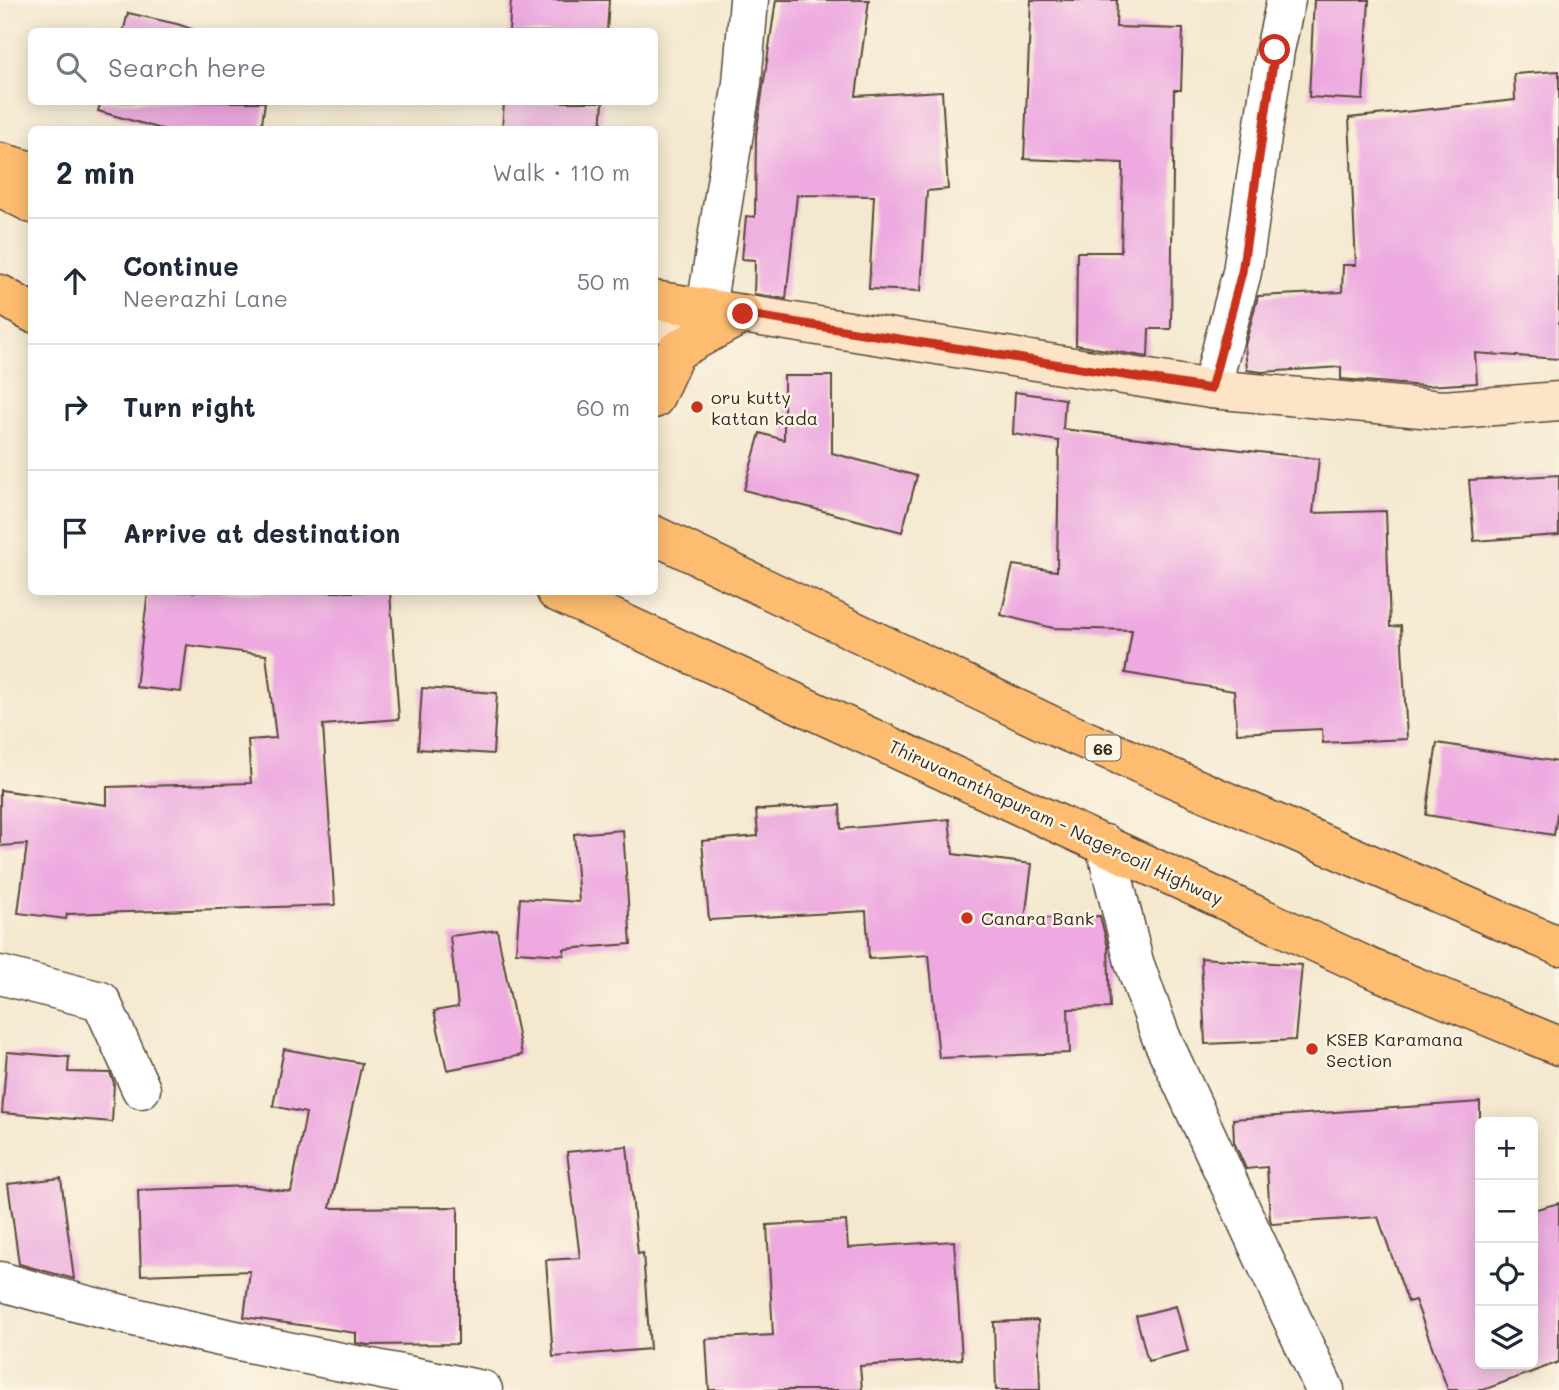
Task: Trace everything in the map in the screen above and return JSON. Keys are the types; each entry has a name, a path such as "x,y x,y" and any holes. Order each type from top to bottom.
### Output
{"main road":[{"path":"0,162 28,170"},
{"path":"0,187 28,202"},
{"path":"0,294 28,311"},
{"path":"658,301 1211,389 1443,410 1559,401"},
{"path":"658,323 743,314"},
{"path":"658,390 676,351 743,314"},
{"name":"66","path":"658,528 1053,726 1559,946"},
{"name":"Thiruvananthapuram - Nagercoil Highway","path":"563,595 1373,969 1559,1046"}],"street":[{"path":"706,309 742,83 749,0"},
{"path":"1211,389 1242,272 1275,50 1286,0"},
{"path":"1105,844 1135,962 1161,1037 1325,1390"},
{"path":"0,975 102,1001 141,1090"},
{"path":"0,1281 78,1304 257,1345 483,1390"}],"building":[{"path":"511,0 609,0 607,28 509,28"},
{"path":"776,0 869,0 856,96 942,91 948,189 927,191 921,291 869,289 874,196 797,195 786,299 754,294 755,260 742,259 746,216 755,217 756,135"},
{"path":"1031,0 1117,0 1116,27 1183,29 1181,90 1174,90 1171,329 1149,329 1148,357 1076,345 1077,252 1121,252 1123,163 1024,159"},
{"path":"1314,0 1369,0 1363,100 1309,97"},
{"path":"128,13 189,28 124,28"},
{"path":"1559,71 1559,359 1475,353 1477,383 1425,386 1341,379 1341,367 1262,372 1247,370 1245,345 1258,296 1342,292 1343,265 1356,265 1349,118 1515,100 1514,74"},
{"path":"100,105 265,105 262,126 151,126 98,111"},
{"path":"504,105 603,105 601,126 502,126"},
{"path":"784,376 832,376 832,453 917,476 902,532 744,490 760,433 784,440"},
{"path":"1015,392 1065,399 1063,429 1319,459 1313,513 1386,511 1390,627 1401,626 1407,739 1323,743 1322,729 1237,733 1234,691 1125,673 1132,630 1053,628 1001,615 1013,565 1057,571 1059,441 1013,434"},
{"path":"1559,475 1559,535 1474,541 1469,480"},
{"path":"148,595 390,595 399,719 323,725 335,905 67,914 66,919 18,913 27,844 0,846 0,790 107,805 107,787 251,783 248,740 276,738 266,655 187,645 181,692 136,687"},
{"path":"422,688 497,693 493,754 418,749"},
{"path":"1437,743 1559,762 1559,801 1554,835 1426,815"},
{"path":"840,805 841,829 949,819 953,854 1032,864 1025,919 1100,916 1108,947 1110,1008 1068,1009 1070,1053 939,1058 929,955 869,959 866,911 709,920 702,841 758,836 756,810"},
{"path":"623,830 631,944 564,949 564,955 516,952 520,898 579,902 574,834"},
{"path":"497,930 522,1055 447,1070 434,1011 458,1007 450,936"},
{"path":"1201,958 1302,965 1295,1040 1205,1044"},
{"path":"284,1049 362,1063 330,1208 458,1207 458,1344 368,1345 356,1343 356,1333 244,1317 250,1271 141,1275 138,1190 249,1186 291,1192 306,1113 273,1106"},
{"path":"7,1052 69,1057 68,1072 110,1073 114,1083 112,1122 2,1113"},
{"path":"1480,1102 1480,1117 1475,1117 1475,1369 1538,1369 1538,1209 1559,1203 1559,1362 1483,1390 1448,1390 1415,1300 1408,1302 1378,1217 1272,1224 1267,1167 1246,1169 1234,1142 1233,1119"},
{"path":"627,1146 638,1254 643,1253 650,1349 553,1357 546,1260 580,1258 567,1152"},
{"path":"61,1178 74,1279 19,1264 8,1184"},
{"path":"846,1221 848,1248 954,1241 962,1359 860,1366 862,1390 709,1390 706,1339 773,1335 767,1225"},
{"path":"1176,1306 1188,1351 1148,1361 1136,1316"},
{"path":"1038,1320 1040,1390 996,1390 994,1322"}],"place":[{"name":"oru kutty kattan kada","path":"697,407"},
{"name":"Canara Bank","path":"967,918"},
{"name":"KSEB Karamana Section","path":"1312,1049"}],"route":[{"path":"743,314 1211,389 1242,272 1275,50"}]}
